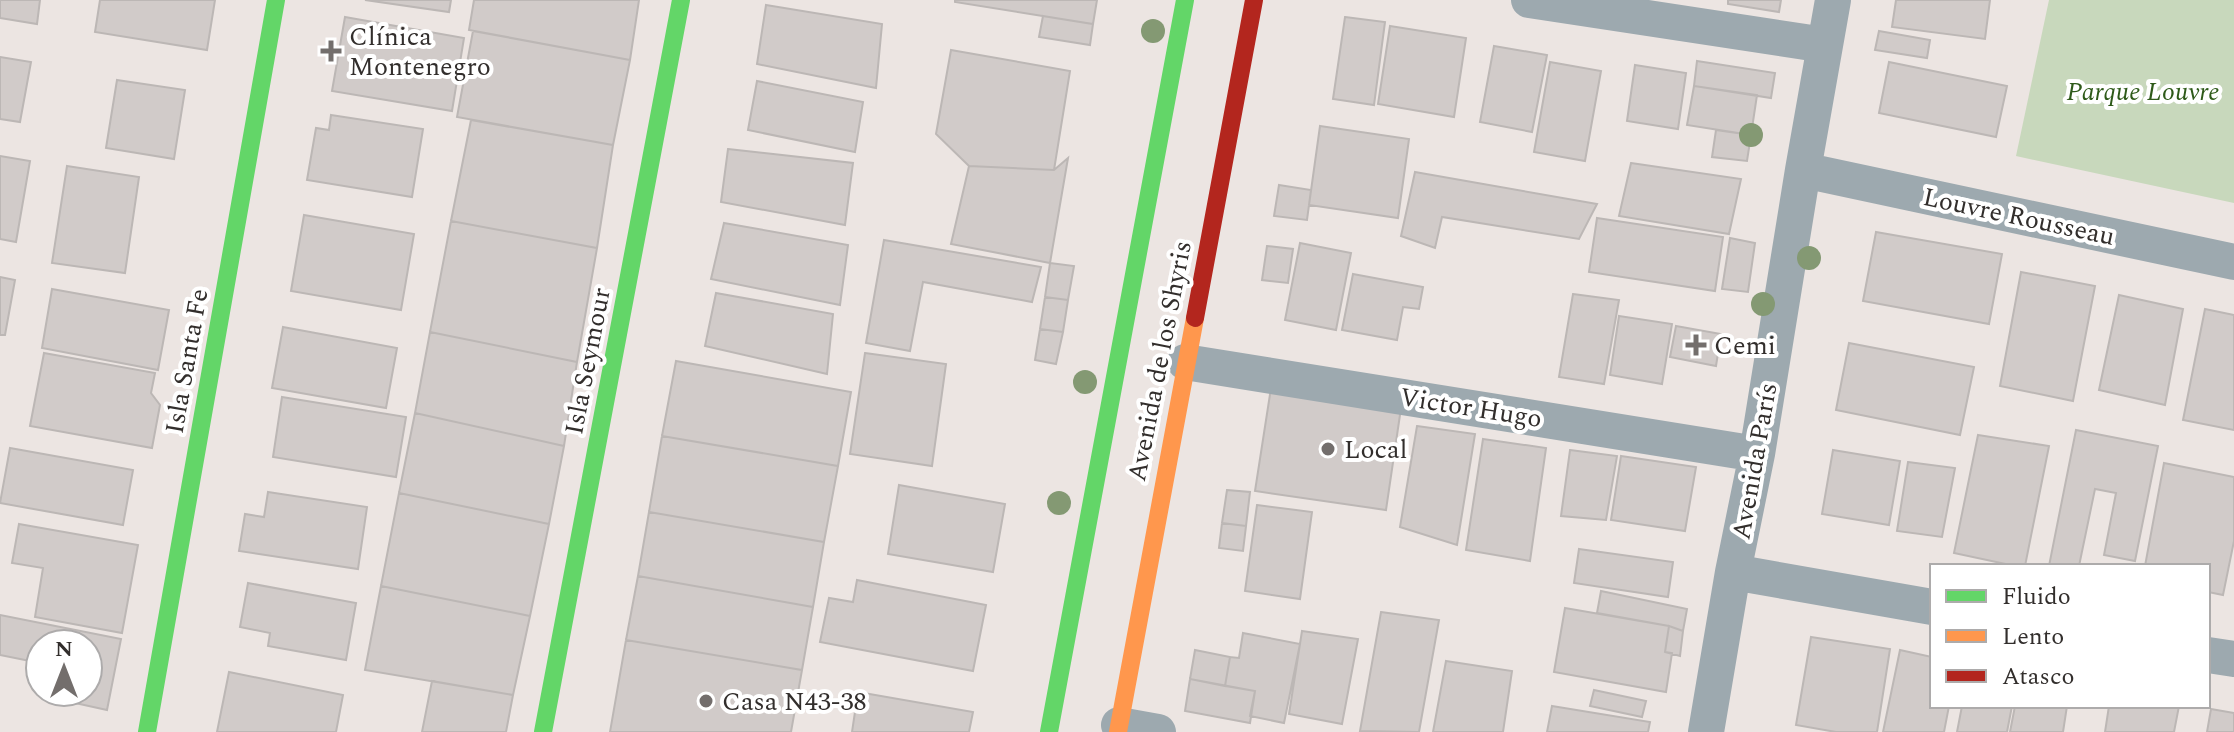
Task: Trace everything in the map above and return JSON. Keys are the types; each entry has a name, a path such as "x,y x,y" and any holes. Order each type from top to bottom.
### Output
{"street":[{"name":"Isla Santa Fe","path":"147,732 276,0"},
{"name":"Isla Seymour","path":"543,732 681,0"},
{"name":"Avenida de los Shyris","path":"1049,732 1185,0"},
{"name":"Avenida de los Shyris","path":"1118,729 1254,0"},
{"path":"1529,0 1825,45"},
{"name":"Avenida París","path":"1706,732 1757,454 1833,0"},
{"name":"Louvre Rousseau","path":"1803,170 2234,262"},
{"name":"Victor Hugo","path":"1185,362 1757,454"},
{"path":"1733,572 1930,607"},
{"path":"2210,655 2234,659"},
{"path":"1118,729 1158,732"}],"green space":[{"name":"Parque Louvre","path":"2049,0 2234,0 2234,203 2016,156"}],"building":[{"path":"0,0 40,0 37,24 0,18"},
{"path":"100,0 215,0 207,50 95,32"},
{"path":"365,0 451,0 449,12"},
{"path":"474,0 639,0 630,60 469,30"},
{"path":"955,0 1097,0 1093,24"},
{"path":"1728,0 1781,0 1779,12 1728,4"},
{"path":"1896,0 1990,0 1985,39 1892,27"},
{"path":"766,5 882,24 876,88 757,64"},
{"path":"1043,16 1093,24 1090,45 1039,37"},
{"path":"345,17 464,38 452,111 332,91"},
{"path":"1345,17 1385,22 1374,105 1333,99"},
{"path":"1390,26 1466,38 1454,117 1378,104"},
{"path":"473,31 630,60 613,145 457,117"},
{"path":"1879,31 1930,40 1927,58 1875,50"},
{"path":"1494,46 1547,55 1532,132 1480,122"},
{"path":"951,50 1070,71 1054,170 969,166 936,134"},
{"path":"0,57 31,62 20,122 0,119"},
{"path":"1697,61 1775,73 1771,98 1694,86"},
{"path":"1550,62 1601,71 1585,161 1534,152"},
{"path":"1889,62 2007,86 1996,137 1879,113"},
{"path":"1635,65 1686,73 1678,129 1627,121"},
{"path":"117,80 185,90 174,159 106,148"},
{"path":"757,81 863,102 855,152 748,130"},
{"path":"1694,86 1757,95 1751,135 1687,125"},
{"path":"331,115 423,129 412,197 307,180 316,128 329,130"},
{"path":"471,120 613,145 597,248 451,221"},
{"path":"1320,126 1409,139 1398,218 1309,205"},
{"path":"1716,130 1751,135 1747,161 1712,157"},
{"path":"728,149 853,163 845,225 721,202"},
{"path":"0,156 30,161 16,242 0,239"},
{"path":"1068,158 1050,263 951,244 969,166 1054,170"},
{"path":"1631,163 1741,179 1729,234 1619,216"},
{"path":"67,166 139,177 125,273 52,263"},
{"path":"1415,172 1597,204 1579,239 1442,217 1435,248 1401,236"},
{"path":"1279,185 1311,190 1307,220 1274,216"},
{"path":"304,215 414,234 401,310 291,291"},
{"path":"1597,218 1723,237 1715,291 1589,272"},
{"path":"451,221 597,248 577,362 430,332"},
{"path":"724,223 848,245 840,305 711,279"},
{"path":"1876,232 2002,254 1989,324 1863,301"},
{"path":"1730,238 1755,243 1748,292 1722,289"},
{"path":"884,240 1041,267 1032,302 923,282 910,351 866,343"},
{"path":"1300,243 1351,253 1336,330 1285,320"},
{"path":"1267,246 1293,249 1288,283 1262,280"},
{"path":"1050,263 1074,266 1068,300 1045,297"},
{"path":"2021,272 2095,286 2073,401 2000,386"},
{"path":"1353,274 1423,287 1419,309 1403,307 1397,340 1342,330"},
{"path":"0,277 15,280 5,335 0,335"},
{"path":"52,289 169,310 158,370 42,348"},
{"path":"716,293 833,314 827,374 705,346"},
{"path":"1573,294 1619,300 1604,384 1559,377"},
{"path":"2119,295 2183,309 2165,405 2099,390"},
{"path":"1045,297 1068,300 1063,332 1040,329"},
{"path":"2205,309 2234,315 2234,430 2183,420"},
{"path":"1619,316 1672,324 1662,384 1610,375"},
{"name":"Cemi","path":"1676,326 1721,334 1716,366 1670,357"},
{"path":"283,327 397,348 386,408 272,388"},
{"path":"1040,329 1063,332 1056,364 1035,360"},
{"path":"430,332 577,362 564,446 415,413"},
{"path":"1849,343 1974,367 1960,435 1836,410"},
{"path":"44,353 155,373 151,393 160,405 152,448 30,426"},
{"path":"865,353 946,364 932,466 850,454"},
{"path":"676,361 851,392 838,466 662,436"},
{"name":"Local","path":"1271,388 1401,408 1386,510 1255,491"},
{"path":"282,397 406,417 396,477 273,457"},
{"path":"415,413 564,446 549,524 399,493"},
{"path":"1417,426 1475,434 1457,545 1400,527"},
{"path":"2076,430 2158,446 2135,561 2104,555 2116,493 2095,489 2079,564 2049,564"},
{"path":"1978,435 2049,446 2025,564 2006,564 1954,553"},
{"path":"662,436 838,466 824,542 649,512"},
{"path":"1483,439 1546,448 1530,561 1466,550"},
{"path":"10,448 133,470 123,525 0,503"},
{"path":"1570,450 1617,456 1606,520 1561,516"},
{"path":"1833,450 1900,461 1889,525 1822,514"},
{"path":"1621,456 1696,467 1685,531 1611,520"},
{"path":"1908,462 1955,468 1942,537 1897,531"},
{"path":"2164,463 2234,477 2234,541 2223,595 2210,592 2210,564 2145,564"},
{"path":"899,485 1005,504 993,572 888,554"},
{"path":"1227,490 1250,492 1246,526 1222,523"},
{"path":"268,492 367,507 358,569 239,551 245,514 264,517"},
{"path":"399,493 549,524 530,616 381,586"},
{"path":"1257,505 1312,512 1300,599 1245,591"},
{"path":"649,512 824,542 813,607 638,576"},
{"path":"1222,523 1246,526 1243,551 1219,548"},
{"path":"19,524 138,545 122,633 35,617 43,568 12,563"},
{"path":"1579,549 1673,562 1668,597 1574,583"},
{"path":"638,576 813,607 802,670 626,640"},
{"path":"857,580 986,605 973,671 820,642 829,598 853,602"},
{"path":"248,583 356,603 346,660 268,646 270,633 240,627"},
{"path":"381,586 530,616 513,695 365,670"},
{"path":"1601,591 1687,609 1683,631 1597,613"},
{"path":"1565,608 1669,626 1665,652 1672,653 1666,692 1554,672"},
{"path":"1381,612 1439,620 1419,732 1360,731"},
{"path":"0,615 66,628 24,628 24,660 0,655"},
{"path":"1669,626 1683,631 1680,656 1665,652"},
{"path":"1302,631 1358,639 1342,724 1289,714"},
{"path":"1243,633 1300,644 1284,723 1250,716 1255,691 1225,686 1230,657 1239,658"},
{"path":"104,636 121,639 107,710 98,708 104,708"},
{"path":"1811,637 1890,649 1877,732 1836,732 1796,725"},
{"name":"Casa N43-38","path":"626,640 802,670 791,732 610,732"},
{"path":"1195,650 1230,657 1225,686 1190,679"},
{"path":"1900,650 1930,657 1930,708 1949,708 1944,732 1883,732"},
{"path":"1446,661 1512,671 1503,732 1433,732"},
{"path":"229,672 343,695 336,732 217,732"},
{"path":"1190,679 1255,691 1250,723 1185,711"},
{"path":"432,681 513,695 506,732 422,732"},
{"path":"1594,690 1646,701 1642,717 1590,706"},
{"path":"858,692 973,712 969,732 852,732"},
{"path":"1552,706 1650,722 1648,732 1547,732"},
{"path":"1962,708 2012,708 2007,732 1957,732"},
{"path":"2015,708 2067,708 2063,732 2010,732"},
{"path":"2109,708 2179,708 2174,732 2105,732"},
{"path":"2211,709 2234,713 2234,732 2207,732"}],"traffic: fast":[{"path":"147,732 276,0"},
{"path":"543,732 681,0"},
{"path":"1049,732 1185,0"}],"traffic: slow":[{"path":"1118,732 1195,318"}],"traffic: jam":[{"path":"1195,318 1254,0"}],"place":[{"name":"Clínica Montenegro","path":"331,51"},
{"name":"Cemi","path":"1696,345"},
{"name":"Local","path":"1328,449"},
{"name":"Casa N43-38","path":"706,701"}]}
